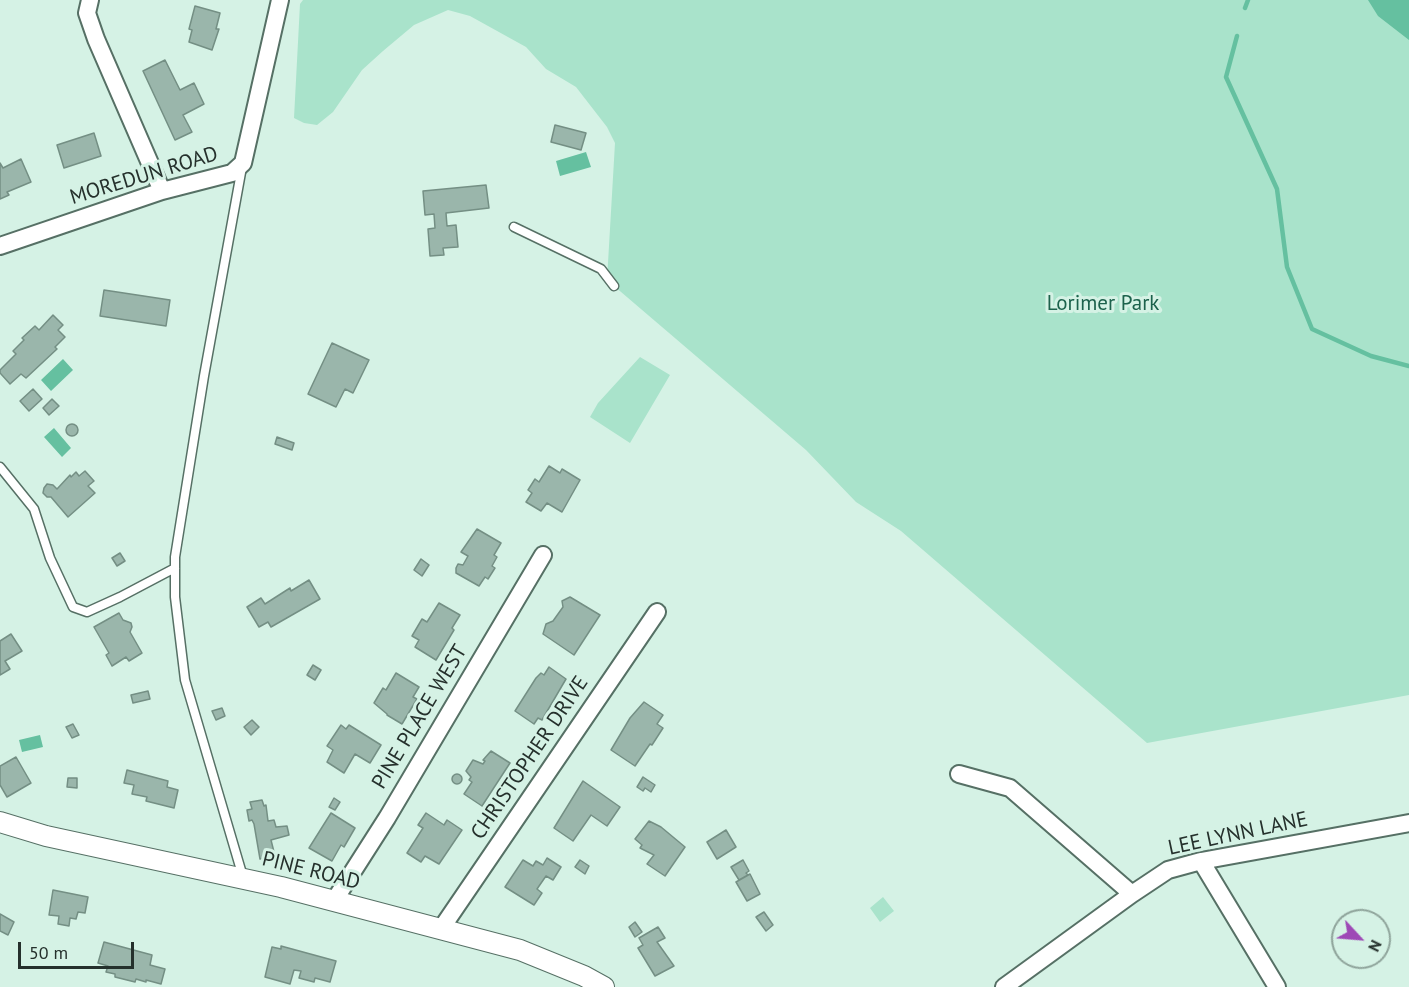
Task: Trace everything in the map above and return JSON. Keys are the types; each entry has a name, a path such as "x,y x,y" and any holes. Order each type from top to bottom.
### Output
{"street":[{"path":"90,0 87,13 96,39 162,192"},
{"name":"MOREDUN ROAD","path":"0,246 162,192 232,173 243,164 280,0"},
{"name":"PINE PLACE WEST","path":"334,901 393,807 543,555"},
{"name":"CHRISTOPHER DRIVE","path":"441,929 657,612"},
{"path":"958,774 1010,788 1132,894"},
{"name":"PINE ROAD","path":"0,822 46,836 243,878 520,950 584,976 604,987"},
{"name":"LEE LYNN LANE","path":"1004,987 1168,870 1201,861 1409,823"},
{"path":"1201,861 1277,987"}],"lane":[{"path":"243,164 204,376 175,568 175,597 185,680 243,878"},
{"path":"514,227 601,269 614,286"},
{"path":"0,467 34,509 50,558 73,607 87,612 175,568"}],"green space":[{"name":"Lorimer Park","path":"303,0 1409,0 1409,695 1147,743 901,531 856,502 806,450 607,280 615,143 607,127 576,87 546,69 526,47 470,16 448,10 414,25 383,51 362,70 333,112 317,125 304,123 294,118 300,4"},
{"path":"640,357 670,375 630,443 590,417 598,403"},
{"path":"883,897 894,911 880,922 870,908"}],"shaded area":[{"path":"1368,0 1409,0 1409,40 1378,16"},
{"path":"586,152 591,167 560,176 556,161"},
{"path":"63,359 73,370 51,391 41,380"},
{"path":"54,428 71,448 62,457 44,437"},
{"path":"40,735 43,747 22,752 19,740"}],"building":[{"path":"195,6 220,13 216,29 219,29 212,50 189,42 192,30 189,29"},
{"path":"165,60 180,90 194,83 204,104 183,115 192,132 175,140 143,71"},
{"path":"555,125 586,133 581,150 551,142"},
{"path":"94,133 101,156 64,168 57,145"},
{"path":"21,159 31,182 7,192 9,195 0,199 0,163 3,168"},
{"path":"486,185 489,208 446,213 447,226 456,225 458,247 443,248 444,255 430,256 428,229 435,228 434,214 425,215 423,191"},
{"path":"104,290 170,300 166,326 100,316"},
{"path":"53,315 63,325 58,330 65,337 55,347 57,349 26,378 21,374 10,384 0,370 16,354 13,351 24,340 22,338 35,326 39,330"},
{"path":"332,343 369,360 353,393 345,389 336,407 308,394"},
{"path":"33,389 42,399 29,411 20,401"},
{"path":"52,399 59,406 49,415 43,408"},
{"path":"72,424 78,430 72,436 66,430"},
{"path":"277,437 294,443 292,450 275,444"},
{"path":"549,466 560,473 562,469 580,480 562,512 547,503 541,511 526,502 532,493 528,490 535,479 539,482"},
{"path":"85,471 94,481 88,486 95,493 68,517 51,497 43,493 44,488 47,484 57,489 70,475 71,477 76,472 79,476"},
{"path":"477,529 501,543 494,555 497,557 492,566 495,568 488,579 485,577 479,586 456,573 458,564 463,565 468,556 461,552"},
{"path":"120,553 125,561 117,566 112,558"},
{"path":"421,559 429,565 422,576 414,570"},
{"path":"309,580 320,599 271,627 268,622 259,627 247,607 261,598 265,604 290,588 291,591"},
{"path":"570,597 600,615 574,655 543,634 546,624 553,621 563,607 562,601"},
{"path":"439,603 460,615 436,660 415,647 419,640 412,636 422,619 427,622"},
{"path":"119,613 123,620 131,623 130,632 142,653 129,661 126,657 112,666 106,655 109,653 94,627"},
{"path":"11,634 22,651 5,661 10,669 0,675 0,641"},
{"path":"313,665 321,670 315,680 307,675"},
{"path":"549,667 566,679 542,720 538,718 534,724 515,711 536,678 541,673 544,675"},
{"path":"396,673 419,687 413,697 417,699 402,724 387,715 374,703 383,688 386,690"},
{"path":"148,691 150,699 133,703 131,695"},
{"path":"644,702 663,715 657,724 663,728 635,766 611,750 630,718"},
{"path":"222,708 225,716 216,720 212,711"},
{"path":"252,720 259,727 251,735 244,727"},
{"path":"73,724 79,735 72,738 66,727"},
{"path":"341,725 346,729 349,725 381,745 370,763 355,754 344,773 327,762 333,750 327,746"},
{"path":"491,751 510,763 482,806 464,794 472,782 466,771 473,760 483,764 485,761 483,760"},
{"path":"16,757 31,783 7,797 0,785 0,766"},
{"path":"127,770 168,781 167,787 178,790 174,808 146,801 147,797 132,794 134,785 124,783"},
{"path":"457,774 461,775 461,783 457,784 453,783 452,779 453,775"},
{"path":"643,777 655,785 651,792 637,787"},
{"path":"68,778 77,778 77,788 67,787"},
{"path":"583,781 620,807 607,826 591,815 573,841 554,828"},
{"path":"334,798 340,802 335,810 329,807"},
{"path":"262,800 264,806 266,805 268,821 274,820 276,827 287,826 289,835 271,840 275,856 260,859 254,824 252,820 249,821 247,810 252,809 250,802"},
{"path":"331,813 355,828 344,847 341,845 332,861 309,848"},
{"path":"426,813 444,825 447,820 462,830 439,864 425,856 421,862 407,853 423,828 418,825"},
{"path":"649,821 661,827 685,847 665,876 647,864 654,855 640,848 642,845 635,839"},
{"path":"726,830 736,847 717,859 707,842"},
{"path":"547,858 561,867 553,880 546,876 537,889 542,893 534,905 505,887 523,860 533,866 536,861 543,865"},
{"path":"580,860 589,866 585,874 575,867"},
{"path":"743,860 749,871 746,873 748,875 739,880 731,867"},
{"path":"750,874 760,894 747,901 736,882"},
{"path":"53,890 88,897 85,913 78,912 76,919 70,918 69,926 58,924 59,916 49,915"},
{"path":"764,912 773,925 766,931 756,917"},
{"path":"0,914 14,922 8,935 0,931"},
{"path":"635,922 642,932 635,937 629,927"},
{"path":"658,927 665,938 657,942 674,966 655,976 638,948 643,945 639,938"},
{"path":"104,942 152,955 150,965 165,969 161,984 136,979 135,982 106,972 108,966 98,963"},
{"path":"281,946 336,961 330,982 315,978 314,982 299,978 301,971 294,970 290,984 265,977 272,947 281,949"}],"waterway":[{"path":"1245,8 1248,0"},
{"path":"1237,36 1226,77 1277,189 1287,267 1312,329 1371,356 1409,366"}]}
